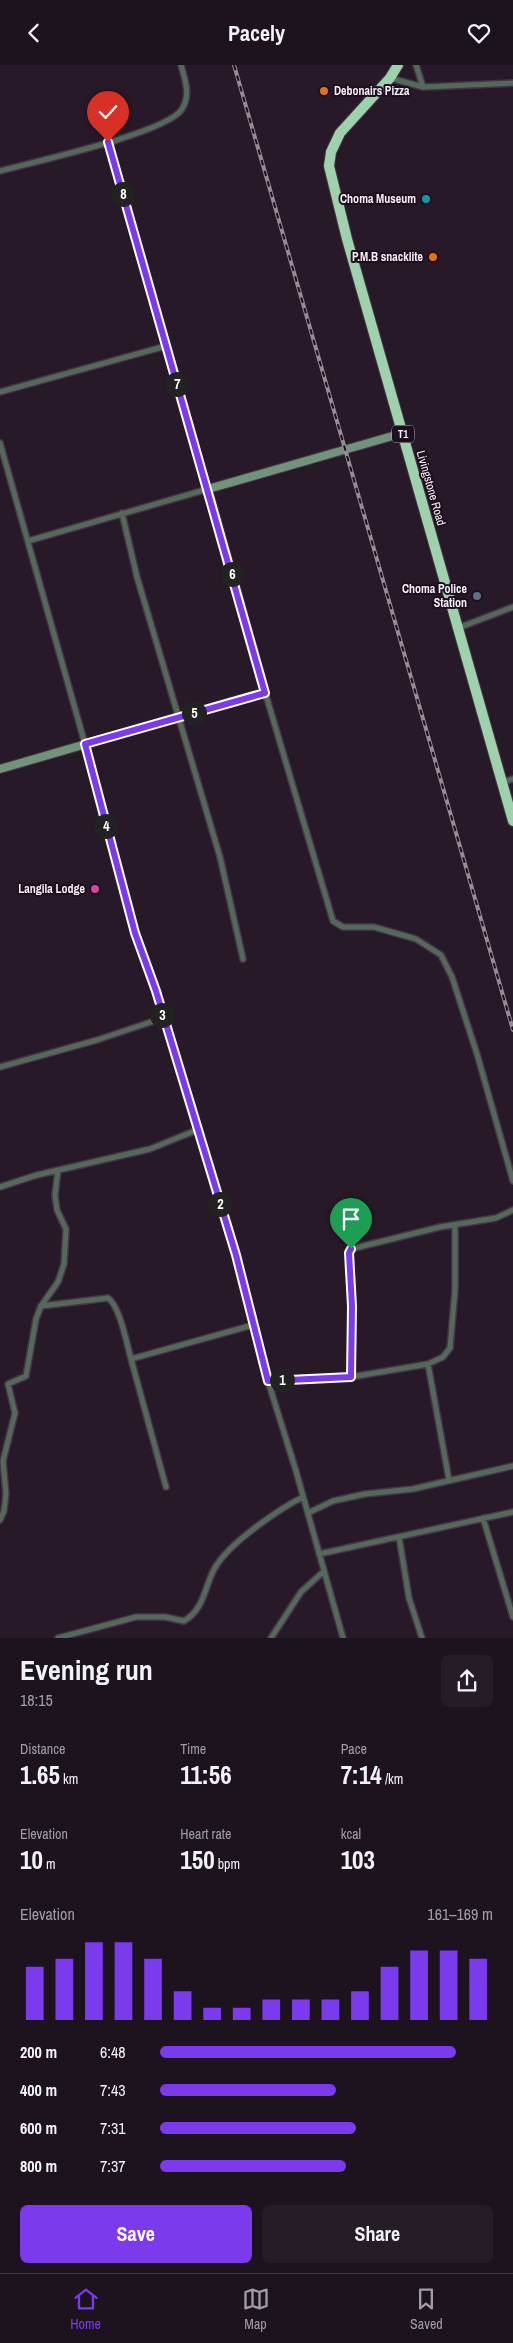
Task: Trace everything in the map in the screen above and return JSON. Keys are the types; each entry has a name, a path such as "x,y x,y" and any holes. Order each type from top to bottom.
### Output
{"highway":[{"name":"Livingstone Road","path":"398,65 390,78 340,133 331,152 328,166 347,239 513,821"}],"street":[{"path":"0,171 108,142 164,123 178,115 186,100 188,91 181,65"},
{"path":"416,65 422,87"},
{"path":"390,78 422,87 513,83"},
{"path":"108,142 265,693 334,921 343,927 374,927 416,939 441,955 452,977 474,1046 513,1181"},
{"path":"0,392 166,346"},
{"path":"28,541 402,433"},
{"path":"0,443 85,744 135,933 236,1255 268,1381 343,1638"},
{"path":"122,513 137,577 220,857 243,959"},
{"path":"458,628 513,607"},
{"path":"0,769 265,693"},
{"path":"501,782 513,779"},
{"path":"0,1067 97,1040 163,1018"},
{"path":"0,1187 58,1170 150,1149 197,1131"},
{"path":"0,1520 4,1511 6,1494 3,1461 15,1413 8,1384 26,1377 36,1319 41,1306 58,1282 64,1264 66,1229 56,1203 58,1170"},
{"path":"351,1377 352,1306 349,1253 355,1247 496,1218 513,1210"},
{"path":"268,1381 351,1377 428,1364 443,1357 450,1348 455,1290 455,1225"},
{"path":"41,1306 108,1298 112,1301 121,1322 166,1487"},
{"path":"131,1359 253,1325"},
{"path":"428,1364 448,1480"},
{"path":"308,1513 333,1501 365,1494 413,1489 513,1466"},
{"path":"58,1638 136,1617 165,1617 184,1621 200,1606 216,1565 236,1545 283,1507 303,1497"},
{"path":"319,1554 513,1512"},
{"path":"483,1518 513,1617"},
{"path":"399,1537 409,1598 422,1638"},
{"path":"272,1638 301,1593 324,1571"}],"railway":[{"path":"234,65 513,1030"}],"place":[{"name":"Debonairs Pizza","path":"324,91"},
{"name":"Choma Museum","path":"426,199"},
{"name":"P.M.B snacklite","path":"433,257"},
{"name":"Choma Police Station","path":"477,596"},
{"name":"Langila Lodge","path":"95,889"}],"route":[{"path":"108,142 265,693 85,744 135,933 156,991 236,1255 268,1381 351,1377 352,1306 349,1253 351,1249"}]}
